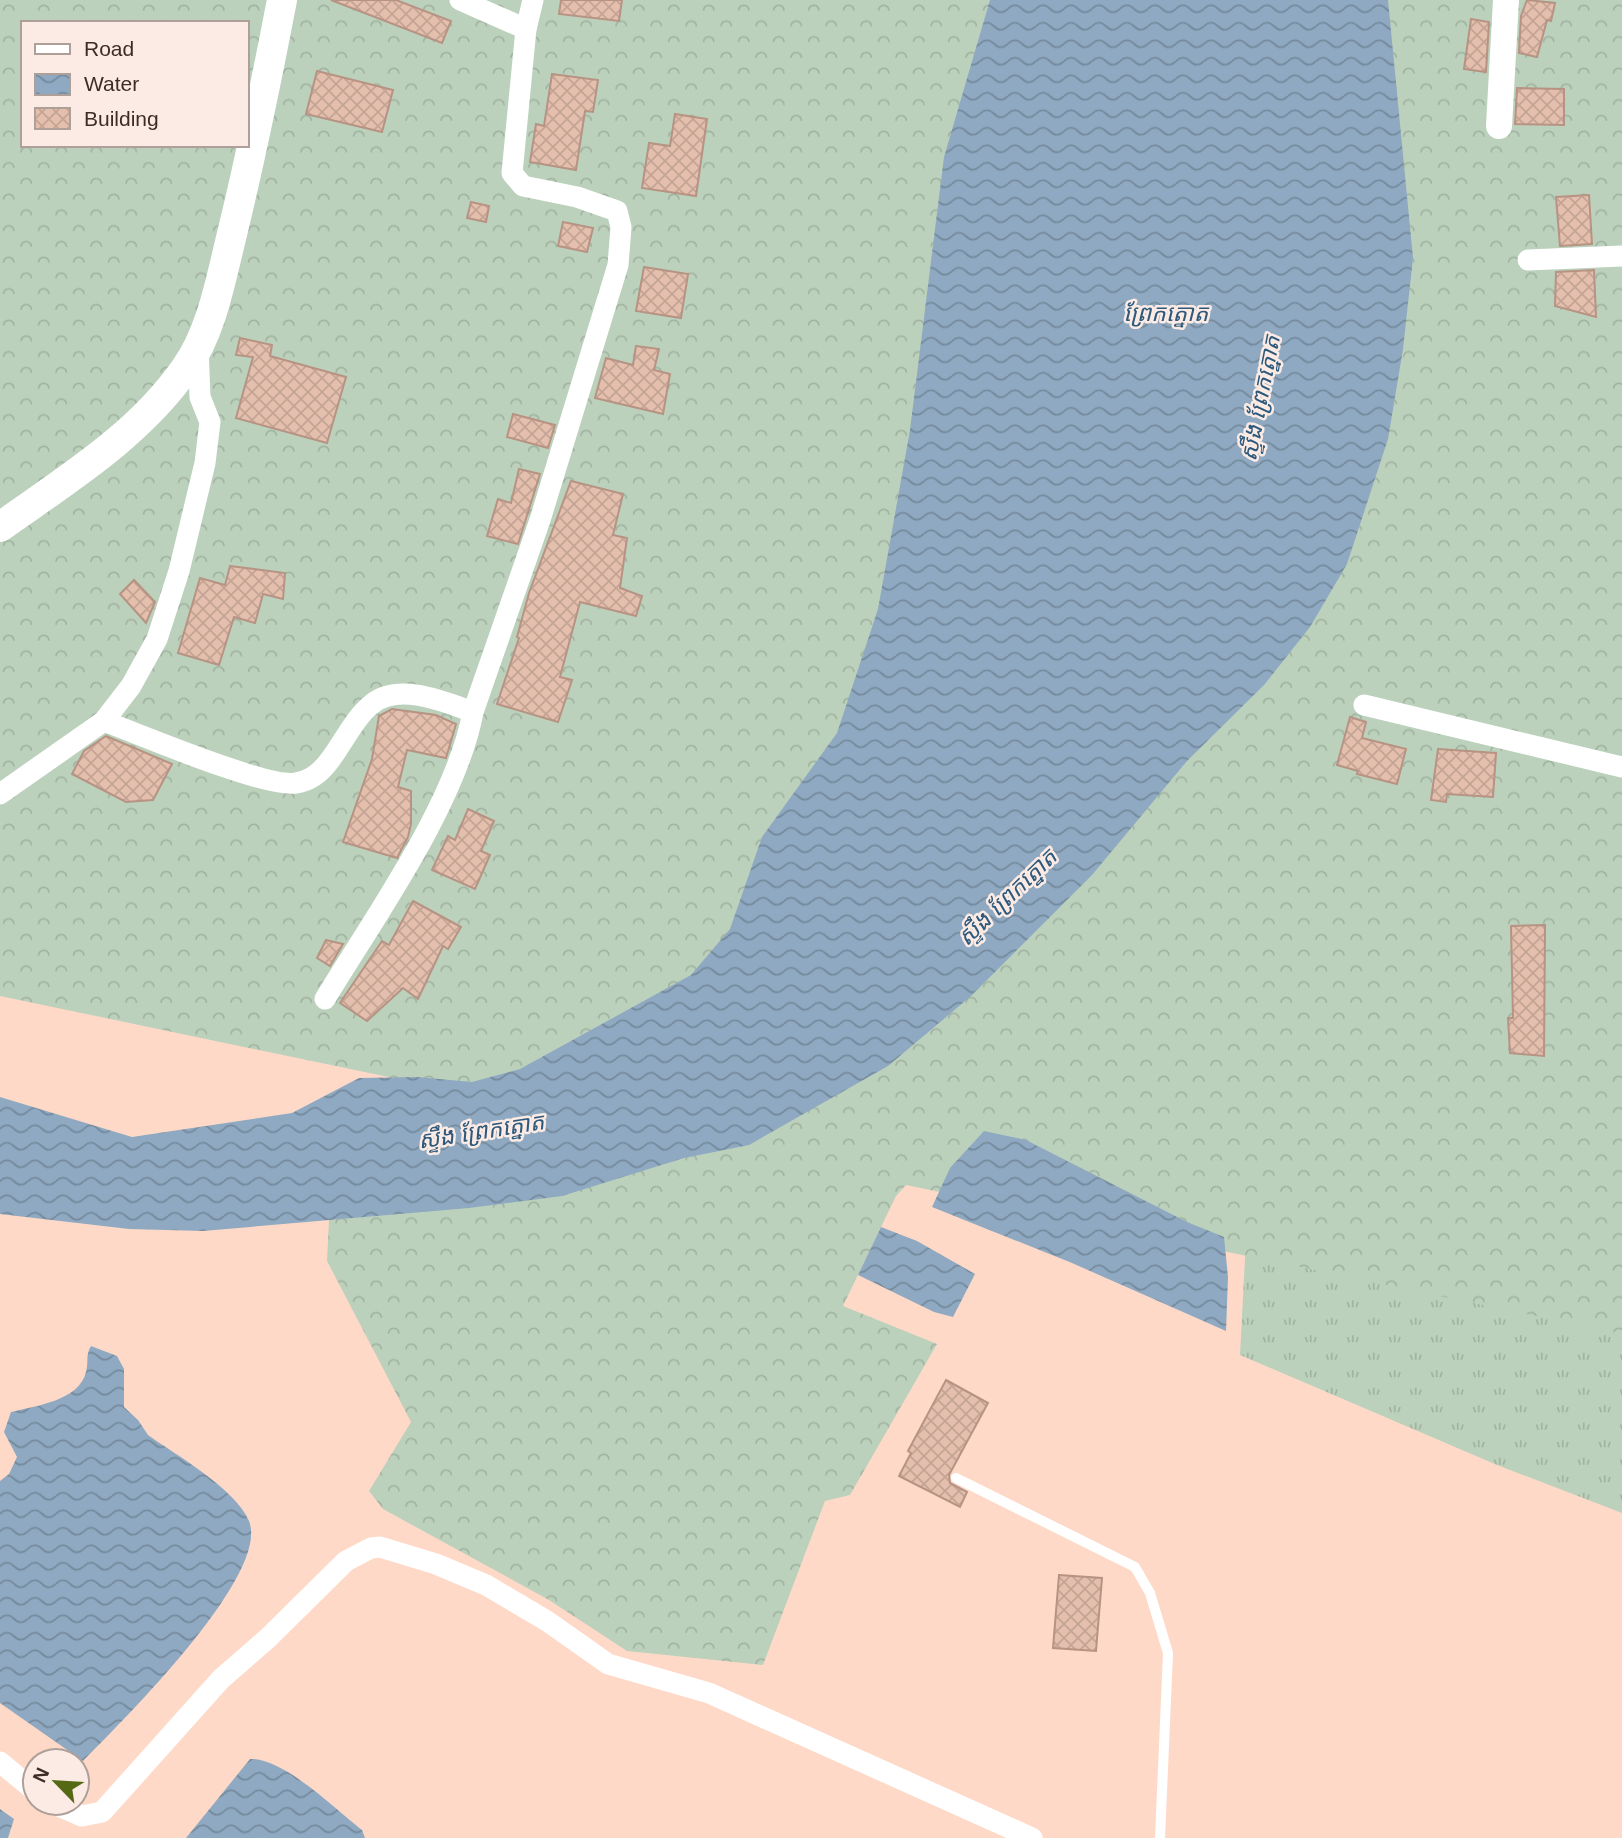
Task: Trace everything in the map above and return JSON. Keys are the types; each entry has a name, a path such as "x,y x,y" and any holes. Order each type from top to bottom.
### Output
{"main road":[{"path":"0,527 91,463 146,415 186,369 198,346 217,294 282,0"}],"street":[{"path":"460,0 526,29"},
{"path":"326,999 426,830 469,737 473,712 595,347 618,265 621,227 617,211 577,198 523,186 512,173 526,29 533,0"},
{"path":"1499,126 1506,0"},
{"path":"1528,260 1622,256"},
{"path":"0,794 104,721 131,686 157,639 180,571 205,463 210,422 200,397 198,346"},
{"path":"104,721 284,785 312,778 325,766 370,705 384,696 423,697 473,712"},
{"path":"1364,705 1622,767"},
{"path":"91,1814 110,1807 220,1679 268,1638 346,1561 371,1548 380,1547 436,1564 486,1585 547,1621 608,1664 709,1693 1032,1838"},
{"path":"0,1762 21,1779"}],"lane":[{"path":"956,1478 1135,1567 1150,1592 1168,1653 1160,1838"}],"green space":[{"path":"0,0 1622,0 1622,1334 906,1185 896,1196 843,1306 937,1344 850,1495 825,1501 763,1665 627,1651 549,1600 383,1509 369,1491 411,1422 327,1261 329,1220 387,1213 729,1148 0,996"},
{"path":"1622,1230 1622,1513 1497,1465 1240,1355 1246,1239"}],"water":[{"name":"ព្រែកត្នោត","path":"990,0 1388,0 1413,258 1403,349 1388,439 1347,564 1310,627 1264,685 1187,761 1092,875 971,996 888,1066 749,1145 684,1158 562,1196 469,1208 203,1231 129,1229 0,1214 0,1097 132,1137 292,1113 359,1078 417,1077 472,1082 520,1069 691,975 730,929 762,837 837,733 878,609 910,430 944,157"},
{"path":"984,1131 1026,1140 1187,1222 1224,1237 1228,1277 1226,1331 1072,1263 932,1207 950,1168"},
{"path":"881,1227 917,1241 975,1274 953,1317 934,1312 858,1275"},
{"path":"91,1346 117,1356 124,1369 124,1407 138,1420 148,1435 232,1497 249,1521 250,1545 238,1576 216,1611 158,1683 91,1753 91,1747 63,1747 0,1703 0,1481 9,1474 17,1457 4,1432 11,1412 55,1401 75,1390 86,1372"},
{"path":"250,1759 263,1761 293,1775 362,1830 365,1838 186,1838"},
{"path":"0,1809 14,1819 8,1838 0,1838"}],"building":[{"path":"331,0 396,0 451,21 442,43"},
{"path":"561,0 622,0 619,21 559,14"},
{"path":"1527,0 1555,3 1551,21 1547,20 1537,57 1519,53 1521,16"},
{"path":"1471,19 1489,22 1486,72 1464,69"},
{"path":"317,71 393,90 382,132 306,114"},
{"path":"552,74 598,80 593,112 585,111 576,170 530,162 536,124 544,126"},
{"path":"1517,88 1564,89 1564,125 1515,124"},
{"path":"675,114 707,119 696,196 642,188 649,143 670,146"},
{"path":"1589,195 1592,244 1560,246 1556,197"},
{"path":"471,202 489,206 486,222 467,218"},
{"path":"563,222 593,228 587,252 558,246"},
{"path":"644,267 688,274 681,318 636,311"},
{"path":"1594,270 1596,317 1555,306 1556,272"},
{"path":"240,338 272,345 270,356 346,377 327,443 236,418 253,357 236,355"},
{"path":"636,346 659,349 654,370 670,374 663,414 595,398 606,358 633,365"},
{"path":"513,414 555,425 548,448 507,437"},
{"path":"519,469 540,474 518,544 487,536 498,499 511,503"},
{"path":"571,481 623,494 613,535 627,538 620,588 642,596 636,616 580,602 560,677 572,680 558,722 497,704 519,638 517,637 529,593"},
{"path":"230,566 285,573 283,599 263,594 255,623 234,617 219,665 178,653 200,578 225,585"},
{"path":"134,580 155,602 146,623 120,594"},
{"path":"392,709 436,715 456,724 446,758 407,750 398,787 411,791 411,824 408,837 397,858 343,842 372,759 379,716"},
{"path":"1350,717 1366,722 1362,738 1406,749 1397,784 1357,774 1358,771 1337,765"},
{"path":"106,736 172,764 153,800 126,802 72,774 84,751"},
{"path":"1438,749 1496,753 1493,797 1447,794 1446,802 1431,800"},
{"path":"468,809 494,821 481,851 490,855 475,889 432,870 448,836 455,840"},
{"path":"413,901 461,927 448,949 443,946 418,999 403,988 367,1021 340,1003 382,941 389,945"},
{"path":"1545,925 1544,1056 1510,1053 1508,1018 1513,1018 1511,926"},
{"path":"326,940 343,944 330,966 317,958"},
{"path":"946,1380 988,1403 949,1475 950,1483 967,1492 960,1507 899,1476 911,1453 908,1451"},
{"path":"1059,1575 1102,1578 1096,1651 1053,1648"}],"water label":[{"name":"ស្ទឹង ព្រែកត្នោត","path":"1260,398"},
{"name":"ស្ទឹង ព្រែកត្នោត","path":"1007,897"},
{"name":"ស្ទឹង ព្រែកត្នោត","path":"481,1131"}]}
